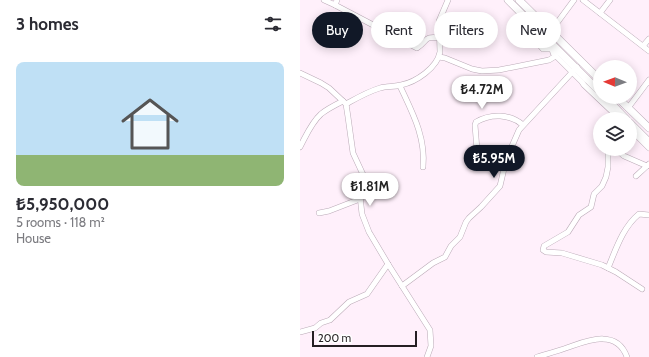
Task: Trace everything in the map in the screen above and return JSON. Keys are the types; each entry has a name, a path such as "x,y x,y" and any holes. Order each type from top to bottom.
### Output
{"main road":[{"path":"508,0 521,12"},
{"path":"519,0 531,12"},
{"path":"561,41 593,73"},
{"path":"553,48 593,86"},
{"path":"611,104 619,112"},
{"path":"624,104 649,128"},
{"path":"637,131 649,142"}],"street":[{"path":"324,0 336,2 417,48 426,38 434,37"},
{"path":"443,12 448,0"},
{"path":"561,18 574,0"},
{"path":"583,0 649,51"},
{"path":"600,13 610,0"},
{"path":"643,46 649,39"},
{"path":"300,147 310,129 321,114 344,102 381,88 400,86 410,83 421,76 436,62 439,57 439,48"},
{"path":"439,57 472,69 494,71 545,62 552,59 556,51 542,48"},
{"path":"402,286 433,263 445,257 451,246 460,237 469,218 500,186 503,179 506,160 517,133 575,70 584,85 616,112"},
{"path":"300,73 329,88 344,102 348,117 352,153 366,181 360,199 362,214 369,232 430,330 431,346 427,357"},
{"path":"628,108 649,80"},
{"path":"400,86 419,126 424,152 423,167"},
{"path":"477,150 475,125 478,120 501,116 514,119 523,125"},
{"path":"637,136 649,148"},
{"path":"608,156 606,177 602,186 594,194 591,206 579,215 568,232 544,246 543,249 544,252 562,253 608,268 642,289"},
{"path":"624,156 648,165 636,176"},
{"path":"319,213 329,211 360,199"},
{"path":"608,268 629,225 639,214 649,215"},
{"path":"300,332 315,328 321,323 330,320 349,302 367,294 388,264"},
{"path":"536,357 580,342 596,339 614,341 618,343 625,350 627,357"}]}
